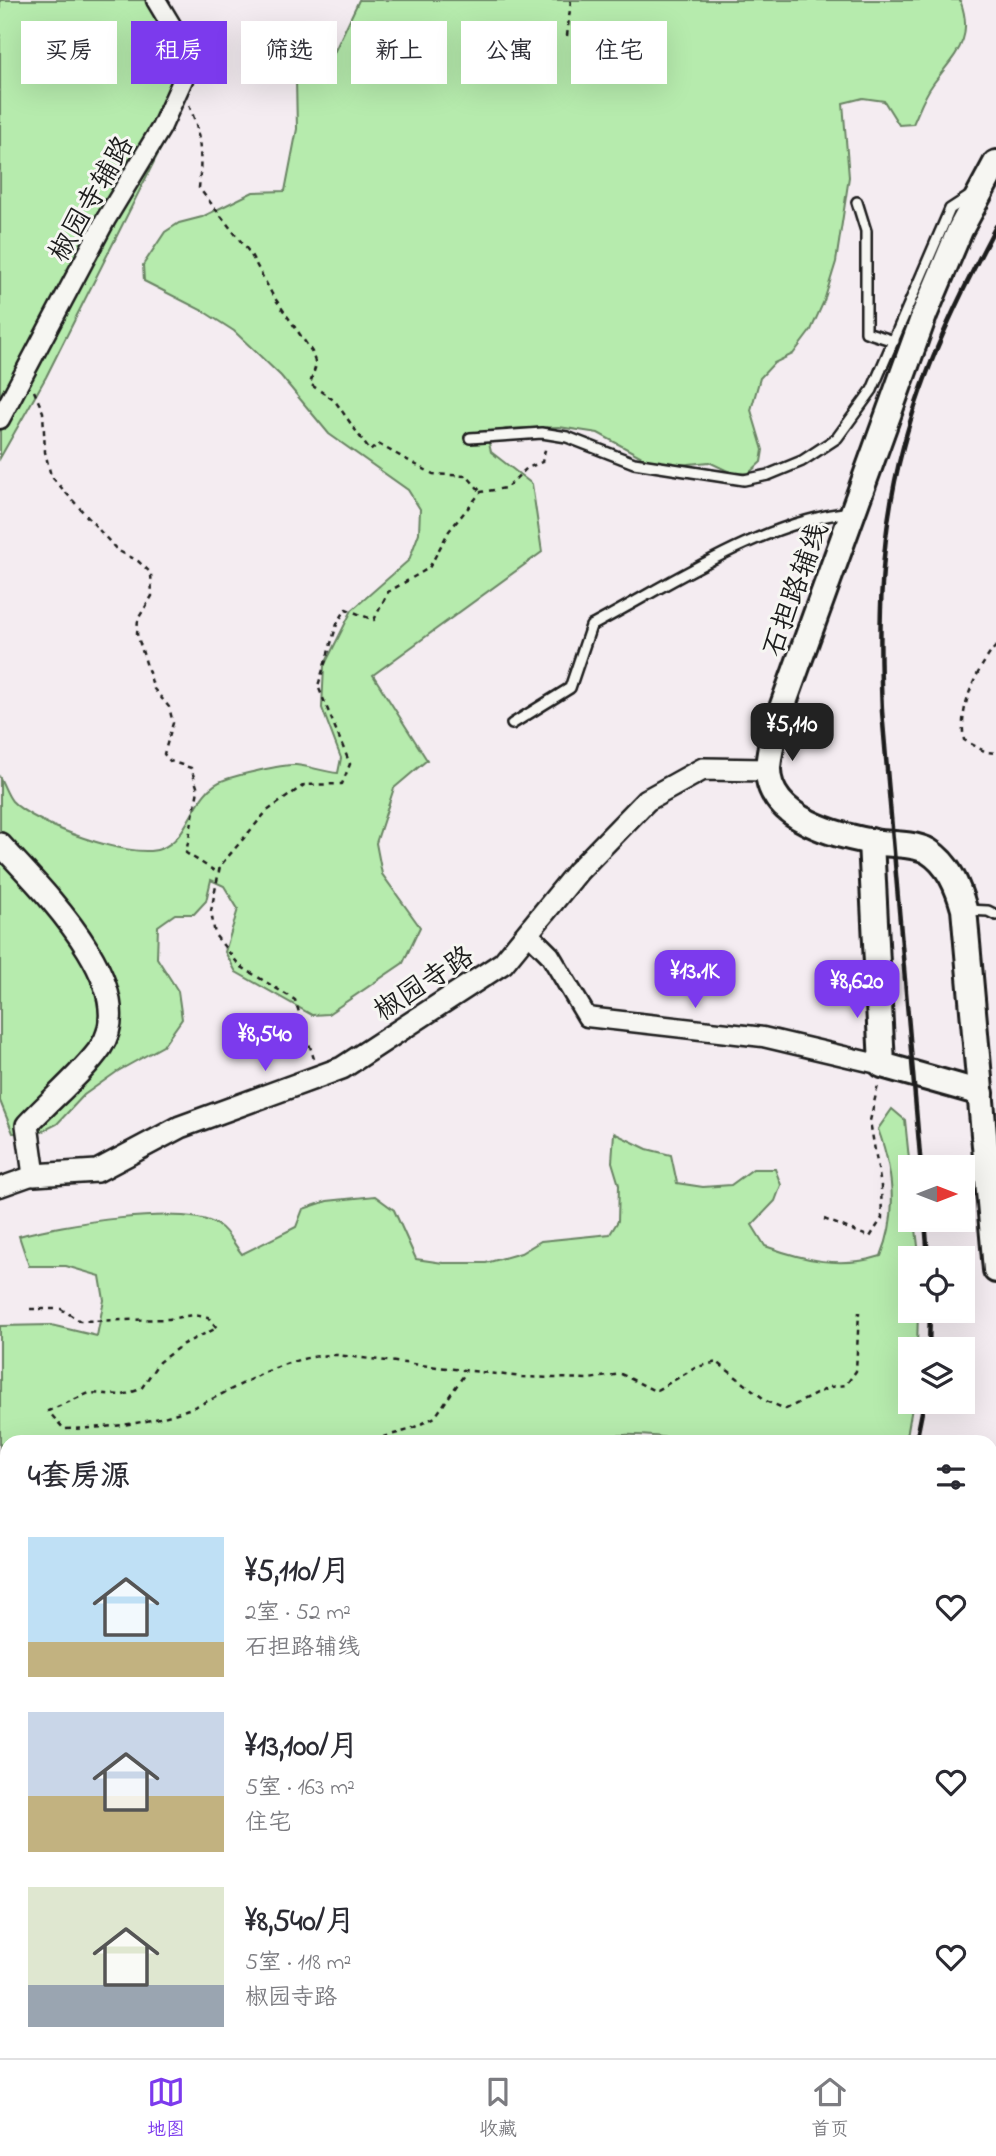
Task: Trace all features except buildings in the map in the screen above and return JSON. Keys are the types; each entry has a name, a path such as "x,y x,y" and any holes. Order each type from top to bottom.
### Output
{"main road":[{"name":"石担路辅线","path":"768,770 774,730 925,313 996,163"},
{"path":"768,770 776,796 799,817 839,837 926,850 945,866 958,888 964,909 992,1179 996,1270"},
{"path":"871,841 882,1065 981,1093"}],"street":[{"name":"椒园寺辅路","path":"0,419 106,219 161,128 185,75 186,50 156,0"},
{"name":"椒园寺路","path":"34,1175 97,1171 180,1127 342,1068 503,963 578,872 647,800 703,769 768,770"},
{"path":"0,844 67,920 98,967 108,997 110,1027 101,1047 27,1125 34,1175 0,1187"},
{"path":"528,933 550,955 587,1017 763,1037 882,1065"}],"lane":[{"path":"470,438 549,434 588,443 634,463 744,480 768,475 802,461 837,438 872,390 950,209 966,197 979,195"},
{"path":"857,202 866,231 866,332 894,341"},
{"path":"512,724 569,688 591,626 771,531 829,514 853,512"},
{"path":"964,909 988,911 996,915"}],"path":[{"path":"567,36 571,0"},
{"path":"180,86 200,136 202,156 199,188 250,253 272,295 312,352 316,365 310,384 335,401 370,451 378,444 433,474 467,476 481,492"},
{"path":"25,372 43,412 45,452 51,476 117,550 151,573 152,596 138,618 137,634 154,689 169,707 173,723 164,754 170,761 191,768 198,790 186,853 219,873"},
{"path":"320,1076 295,1000 240,966 215,935 211,911 220,866 268,811 291,792 304,785 342,783 350,764 318,686 337,624 346,609 374,620 388,592 429,568 449,531 481,492 506,488 527,468 542,462 549,434"},
{"path":"996,646 968,695 961,726 964,740 986,752 996,753"},
{"path":"824,1219 870,1237 882,1218 881,1186 870,1121 882,1065"},
{"path":"30,1309 61,1309 80,1321 159,1320 192,1315 208,1317 218,1328 183,1344 159,1362 141,1389 123,1395 89,1393 48,1411 64,1429 147,1422 201,1404 267,1371 310,1355 337,1355 466,1372 556,1379 589,1379 621,1374 655,1391 697,1367 717,1362 768,1402 786,1409 830,1387 846,1385 856,1371 859,1312"},
{"path":"390,1435 409,1430 435,1417 466,1372"}],"green space":[{"path":"0,0 161,0 168,21 131,21 131,84 188,84 183,104 46,377 0,458"},
{"path":"359,0 960,0 965,26 960,46 930,89 913,124 899,125 884,101 863,98 843,103 849,177 836,262 824,301 811,330 793,354 774,363 760,378 751,410 763,450 761,462 749,473 734,474 709,462 668,466 651,462 598,433 559,427 506,429 487,435 491,452 532,484 542,552 373,675 427,760 394,788 376,843 382,874 420,927 403,963 328,1014 312,1015 236,972 225,952 238,909 224,886 211,880 206,901 194,914 175,914 158,926 157,958 178,991 182,1019 163,1046 118,1071 84,1095 57,1124 37,1134 13,1133 0,1101 0,778 12,801 40,820 106,845 146,851 160,849 179,836 205,794 224,780 290,765 338,773 341,758 322,708 324,666 352,610 409,560 419,533 420,509 408,490 329,434 281,376 234,331 203,311 144,281 143,265 165,232 179,223 202,217 253,192 285,191 297,129 296,84 337,84 337,46"},
{"path":"892,1109 905,1120 909,1155 898,1155 898,1232 916,1232 918,1246 898,1246 898,1323 918,1323 917,1337 898,1337 898,1414 911,1414 907,1435 0,1435 0,1326 51,1325 97,1336 104,1300 100,1276 66,1266 29,1266 19,1236 120,1218 178,1216 201,1219 218,1225 242,1254 296,1227 303,1209 327,1201 375,1196 394,1210 416,1259 443,1263 486,1263 521,1253 541,1241 610,1234 618,1221 619,1185 612,1162 614,1133 647,1149 671,1155 677,1183 703,1187 731,1185 753,1169 775,1169 781,1185 775,1201 752,1225 765,1246 822,1261 851,1262 881,1256 886,1240 890,1225 891,1192 878,1129"}],"railway":[{"path":"920,1155 882,711 882,578 889,512 911,418 943,334 996,226"},
{"path":"926,1232 927,1246"},
{"path":"929,1337 930,1323"},
{"path":"917,1435 922,1414"}]}
